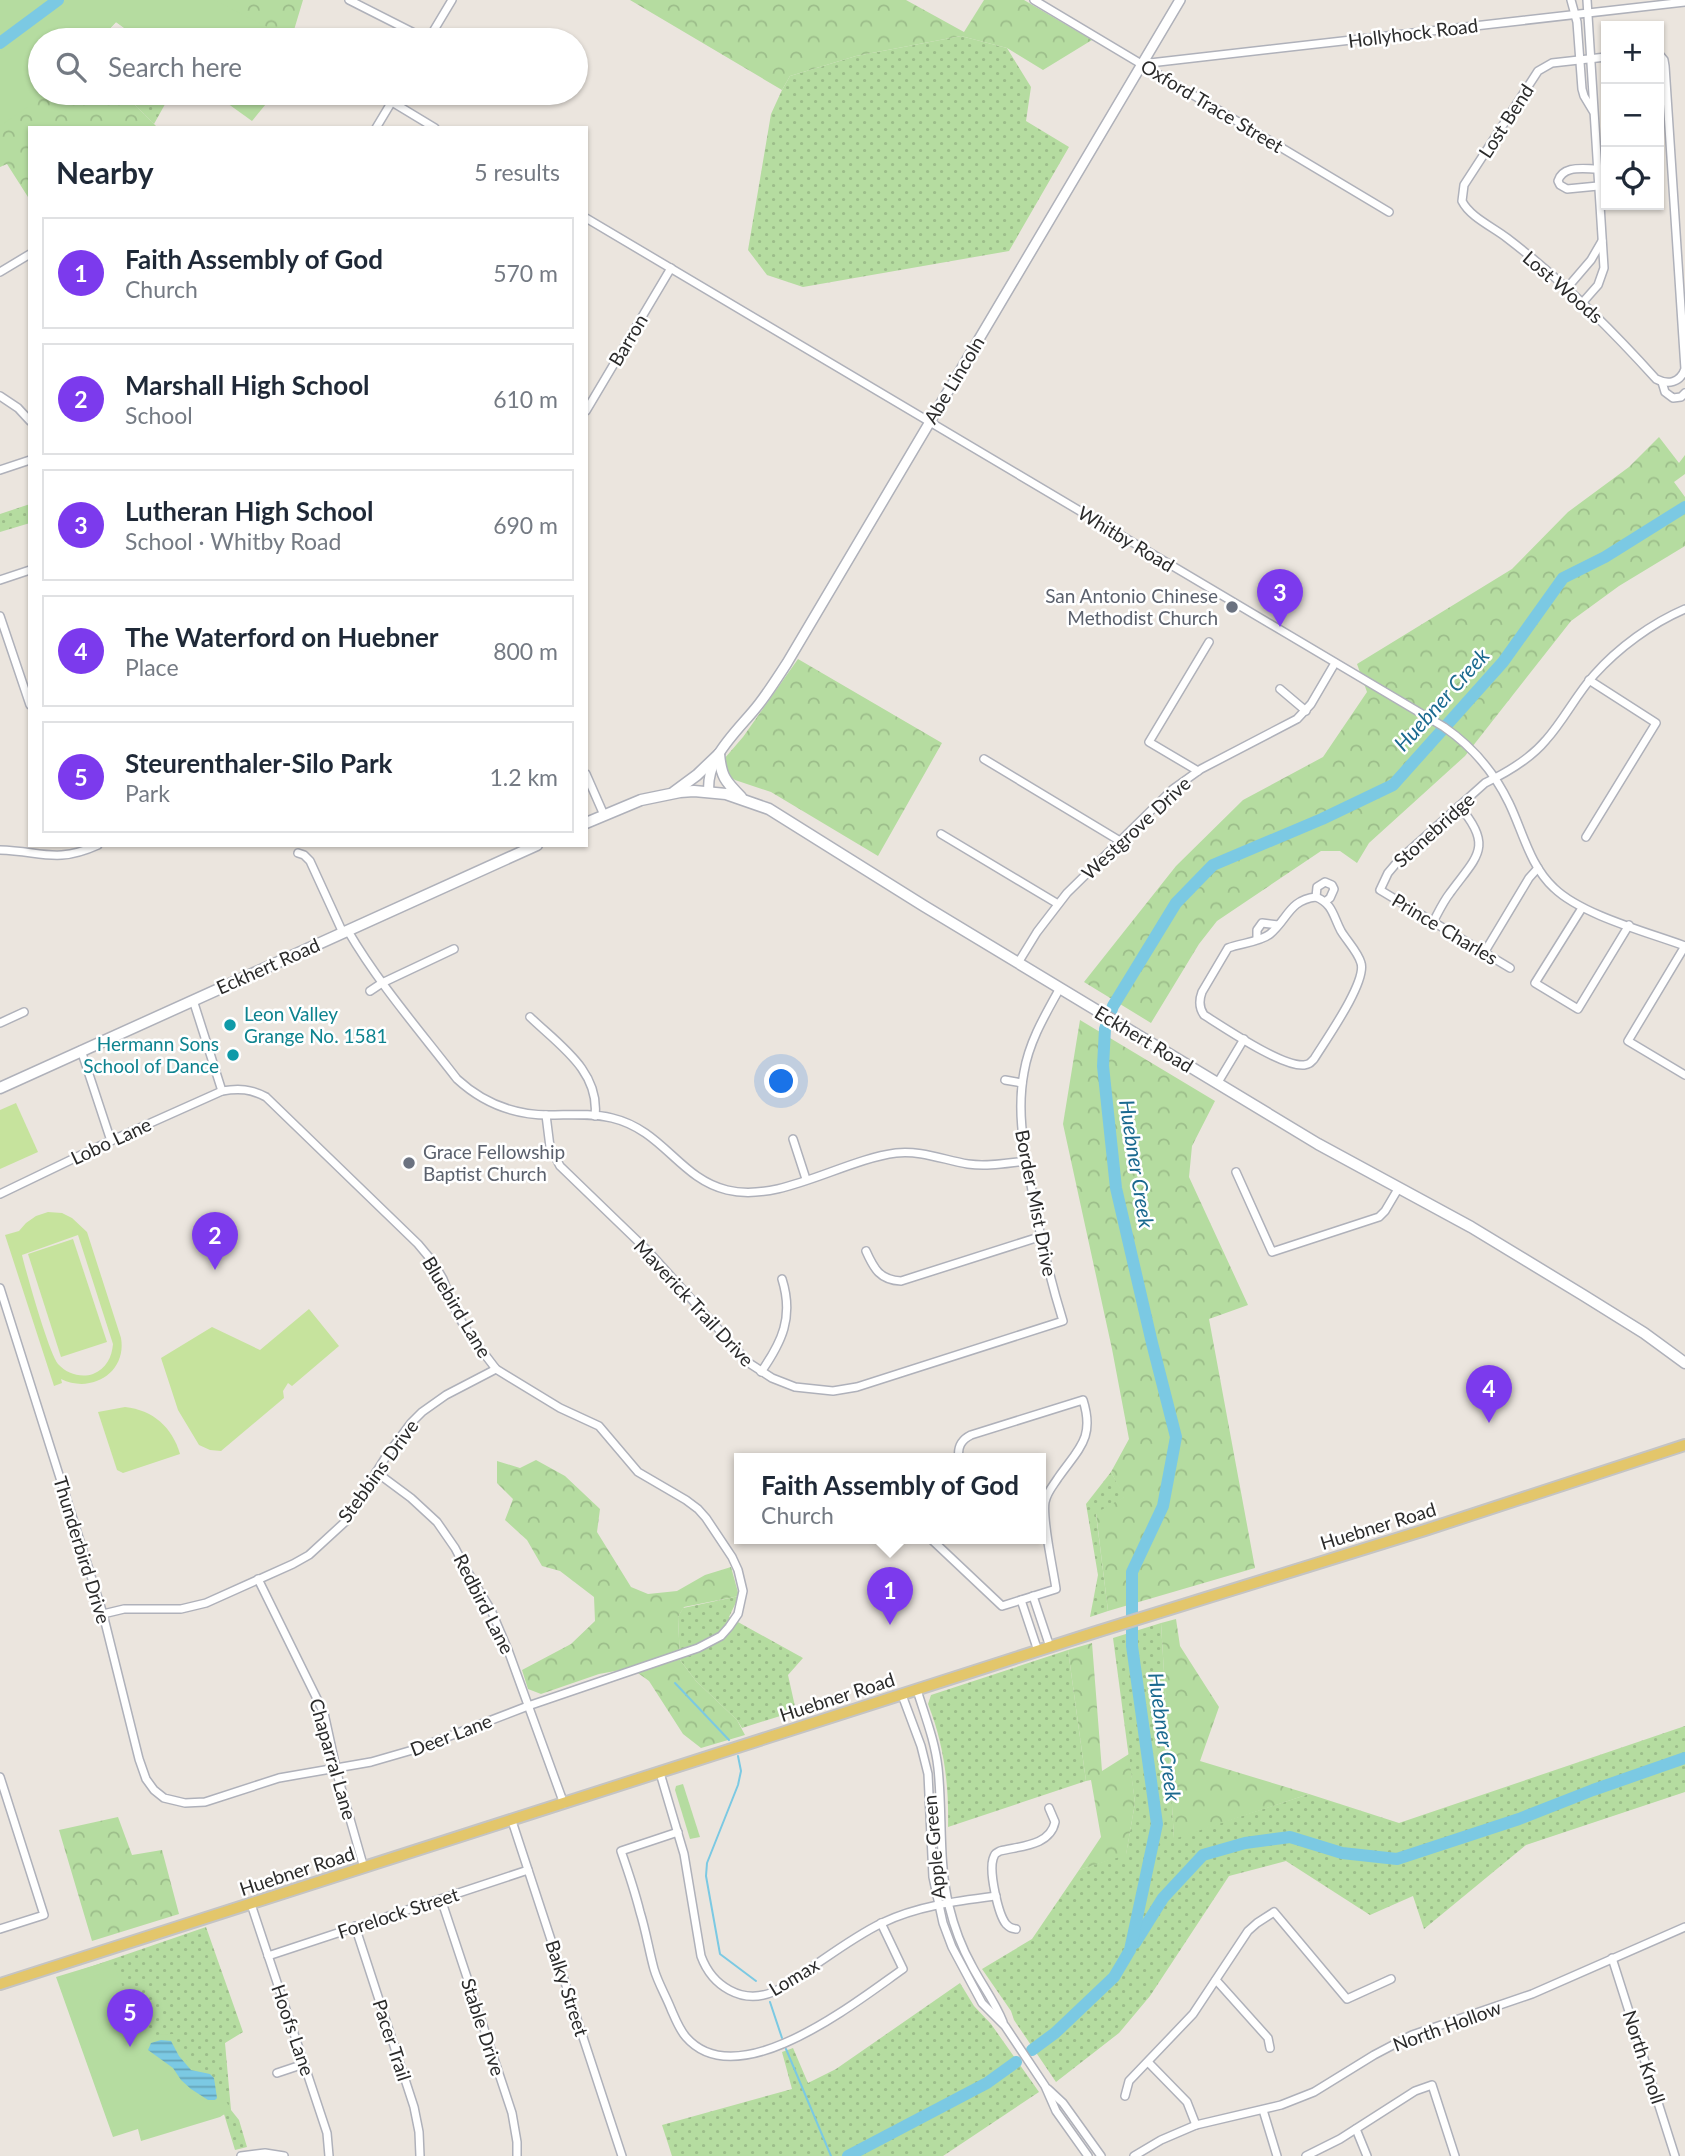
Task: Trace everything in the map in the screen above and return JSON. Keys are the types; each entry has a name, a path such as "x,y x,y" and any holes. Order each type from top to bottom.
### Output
{"main road":[{"path":"673,793 719,754"},
{"path":"719,754 721,772 726,782 741,798"},
{"name":"Eckhert Road","path":"588,822 641,800 673,793 709,792 761,804 1217,1084 1318,1144 1471,1227 1644,1333 1685,1363"},
{"name":"Eckhert Road","path":"0,1088 533,847"},
{"name":"Huebner Road","path":"0,1984 1685,1445"}],"street":[{"path":"348,0 404,28"},
{"path":"435,28 452,0"},
{"name":"Oxford Trace Street","path":"1034,0 1389,212"},
{"name":"Abe Lincoln","path":"709,792 719,754 760,703 787,663 1180,0"},
{"path":"1571,0 1577,22 1584,96 1593,111"},
{"path":"1583,302 1602,277 1604,257 1587,0"},
{"name":"Hollyhock Road","path":"1142,64 1685,2"},
{"name":"Lost Bend","path":"1462,196 1464,185 1538,71 1552,63 1601,58"},
{"path":"1662,382 1674,381 1685,373 1664,64"},
{"path":"377,126 390,105"},
{"path":"397,105 432,126"},
{"path":"1597,169 1566,170 1561,173 1558,181 1567,189 1598,186"},
{"name":"Lost Woods","path":"1462,196 1468,210 1508,239 1608,326 1656,379 1662,382 1670,397 1683,395"},
{"name":"Whitby Road","path":"588,219 1422,714 1465,743 1496,778 1538,868 1555,889 1582,908 1685,946"},
{"path":"1567,288 1591,260 1602,241"},
{"path":"0,272 28,255"},
{"name":"Barron","path":"588,408 671,268"},
{"path":"0,396 28,419"},
{"path":"0,470 28,461"},
{"path":"0,580 28,571"},
{"path":"1683,610 1685,621"},
{"name":"Stonebridge","path":"1380,890 1392,867 1459,806 1485,783 1541,746 1589,680 1619,651 1663,620 1683,610"},
{"path":"0,616 28,699"},
{"path":"1198,771 1149,742 1209,642"},
{"name":"Westgrove Drive","path":"1018,963 1058,904 1173,789 1198,771 1297,719 1306,710 1335,663"},
{"path":"1586,837 1656,723 1589,680"},
{"path":"1280,690 1306,710"},
{"path":"984,758 1120,841"},
{"path":"588,779 604,815"},
{"path":"1433,922 1449,894 1476,858 1478,850 1478,832 1459,806"},
{"path":"941,834 1058,904"},
{"path":"0,850 62,856 94,847"},
{"path":"298,853 310,862 346,932 457,1080 498,1106 526,1114 595,1116 618,1120 646,1132 690,1172 704,1181 723,1190 738,1193 765,1192 894,1153 927,1155 982,1166 1027,1161"},
{"path":"1484,953 1529,878 1538,868"},
{"path":"1316,897 1317,887 1325,882 1329,883 1334,889 1326,901"},
{"name":"Prince Charles","path":"1380,890 1510,968"},
{"path":"1316,897 1326,901 1361,962 1361,977 1310,1063 1302,1065 1283,1060 1204,1015 1200,1009 1202,992 1228,948 1268,936 1296,905 1316,897"},
{"path":"1582,908 1535,983 1578,1009 1629,925"},
{"path":"1257,939 1257,930 1262,923 1278,925"},
{"path":"1685,946 1628,1041 1685,1074"},
{"path":"370,991 382,982 454,949"},
{"name":"Border Mist Drive","path":"1060,988 1035,1034 1022,1083 1020,1117 1039,1237 1063,1321"},
{"path":"193,1000 222,1091"},
{"path":"0,1023 24,1012"},
{"path":"530,1017 585,1070 596,1094 595,1116"},
{"path":"1217,1084 1244,1039"},
{"path":"81,1050 111,1141"},
{"path":"1005,1080 1022,1083"},
{"name":"Bluebird Lane","path":"222,1091 248,1090 266,1097 418,1244 443,1279 457,1314 470,1335 496,1369 552,1403 599,1426 638,1472 698,1509 732,1557 741,1579 743,1591 738,1614 721,1636"},
{"name":"Lobo Lane","path":"0,1194 222,1091"},
{"name":"Maverick Trail Drive","path":"545,1115 550,1147 560,1166 648,1251 741,1356 761,1373 782,1382 807,1389 844,1390 1063,1321"},
{"path":"793,1139 806,1179"},
{"path":"1236,1172 1272,1252 1379,1217 1398,1189"},
{"path":"866,1251 878,1274 901,1282 1039,1237"},
{"path":"761,1373 783,1332 787,1308 782,1279"},
{"name":"Thunderbird Drive","path":"0,1288 103,1614 146,1779 164,1798 173,1801"},
{"name":"Stebbins Drive","path":"103,1614 124,1609 190,1608 296,1562 316,1549 346,1521 402,1434 422,1412 446,1395 496,1369"},
{"path":"960,1453 963,1440 971,1435 1083,1400 1088,1433 1046,1499"},
{"name":"Redbird Lane","path":"376,1472 428,1514 456,1548 500,1629 564,1804"},
{"path":"936,1544 1002,1606 1056,1589 1046,1538"},
{"name":"Chaparral Lane","path":"258,1579 324,1713 364,1868"},
{"path":"1033,1596 1044,1649"},
{"path":"1021,1600 1044,1649"},
{"name":"Deer Lane","path":"173,1801 185,1804 205,1802 279,1778 389,1758 528,1706 698,1648 721,1636"},
{"name":"Apple Green","path":"918,1690 935,1749 942,1863 948,1902 962,1945 1004,2026"},
{"name":"Apple Green","path":"902,1695 921,1746 928,1774 932,1861 943,1923 961,1967 982,2003 1004,2026 1045,2086 1056,2111 1088,2156"},
{"name":"Lomax","path":"660,1773 678,1832 701,1956 712,1976 729,1990 751,1996 773,1993 881,1923 948,1902 996,1896"},
{"path":"0,1777 44,1915 0,1929"},
{"path":"1016,1929 1005,1922 996,1896 992,1869 994,1856 1000,1851 1036,1842 1049,1835 1055,1822 1049,1808"},
{"name":"Balky Street","path":"512,1821 622,2156"},
{"path":"678,1832 621,1851 657,1978 681,2031 705,2051 736,2056 792,2041 822,2025 903,1969 881,1923"},
{"name":"Forelock Street","path":"268,1956 528,1870"},
{"name":"Stable Drive","path":"441,1899 512,2113 517,2156"},
{"name":"Hoofs Lane","path":"251,1904 327,2133 329,2156"},
{"path":"1125,2096 1129,2081 1193,2014 1248,1931 1274,1912 1348,1998 1391,1979"},
{"name":"Pacer Trail","path":"355,1926 414,2107 420,2156"},
{"name":"North Hollow","path":"1133,2156 1196,2125 1263,2110 1314,2092 1412,2035 1519,1999 1685,1927"},
{"name":"North Knoll","path":"1612,1958 1675,2156"},
{"path":"1216,1980 1268,2038 1270,2049"},
{"path":"1148,2062 1187,2102 1196,2125"},
{"path":"276,2073 304,2064"},
{"path":"1306,2156 1356,2129 1415,2091 1432,2085 1455,2156"},
{"name":"Apple Green","path":"1045,2086 1063,2102 1101,2156"},
{"path":"1263,2110 1277,2156"},
{"path":"1356,2129 1367,2156"},
{"path":"241,2156 265,2153 284,2156"}],"green space":[{"path":"0,0 303,0 295,28 124,28 116,22 110,28 28,28 28,105 135,105 156,126 28,126 28,197 7,164 0,167"},
{"path":"0,0 214,0 269,28 124,28 116,22 110,28 28,28 28,105 31,105 0,126"},
{"path":"630,0 906,0 964,32 984,0 1024,0 1092,40 1043,70 1007,48 961,36 856,56 790,76 782,90"},
{"path":"961,36 1007,48 1031,87 1026,121 1069,147 1009,251 803,287 767,275 748,250 771,114 790,76 856,56"},
{"path":"135,105 165,105 154,124"},
{"path":"230,105 265,105 252,121"},
{"path":"1659,437 1679,463 1685,455 1685,474 1674,482 1685,497 1685,546 1619,586 1571,621 1465,756 1369,843 1357,863 1340,851 1321,851 1217,921 1199,944 1151,1023 1084,982 1176,866 1243,800 1323,757 1367,692 1357,664 1512,569 1568,512 1629,467"},
{"path":"28,505 28,524 0,532 0,514"},
{"path":"798,659 942,743 878,856 771,792 735,780 729,776 724,766 724,759 743,737"},
{"path":"1080,1020 1215,1101 1192,1146 1189,1177 1248,1305 1209,1319 1255,1568 1108,1611 1096,1513 1124,1497 1111,1472 1129,1439 1063,1124"},
{"path":"16,1103 38,1152 0,1169 0,1110"},
{"path":"48,1212 62,1213 87,1232 121,1338 121,1350 113,1370 95,1382 72,1383 61,1379 62,1383 54,1386 5,1235 19,1231 36,1216","holes":["78,1235 113,1344 108,1362 93,1374 74,1374 58,1364 44,1329 22,1255"]},
{"path":"73,1239 107,1342 61,1357 28,1254"},
{"path":"309,1309 339,1346 292,1386 288,1383 283,1391 284,1398 221,1451 199,1445 178,1410 161,1358 212,1327 260,1350"},
{"path":"125,1407 153,1416 172,1436 180,1454 123,1473 117,1470 98,1412"},
{"path":"536,1460 565,1476 600,1509 597,1532 631,1587 648,1594 677,1591 705,1575 731,1567 739,1596 684,1607 678,1617 680,1660 696,1681 737,1720 745,1735 701,1748 683,1734 649,1681 631,1668 599,1674 541,1694 528,1689 522,1670 571,1644 595,1621 594,1597 560,1571 542,1566 527,1540 505,1520 513,1499 497,1483 497,1461 520,1468"},
{"path":"1111,1472 1125,1497 1096,1514 1108,1611 1090,1617 1098,1575 1086,1504"},
{"path":"739,1596 729,1617 803,1658 788,1675 796,1711 742,1728 696,1681 680,1660 678,1617 683,1608"},
{"path":"1176,1619 1180,1646 1219,1707 1200,1761 1309,1794 1174,1839 1161,1623"},
{"path":"1161,1623 1174,1838 1309,1794 1399,1823 1685,1726 1685,1792 1526,1845 1424,1929 1413,1896 1370,1915 1286,1861 1229,1876 1150,1996 1119,2033 1056,2082 982,1969 1032,1939 1079,1870 1126,1854 1135,1803 1113,1638"},
{"path":"1092,1643 1102,1771 1129,1754 1135,1803 1126,1855 1079,1870 1101,1837 1091,1780 1086,1781 1068,1650"},
{"path":"1068,1650 1086,1781 948,1827 944,1764 928,1704 931,1695"},
{"path":"683,1784 700,1837 690,1839 675,1790 676,1786"},
{"path":"118,1817 132,1855 162,1850 179,1914 92,1941 59,1830"},
{"path":"206,1927 243,2032 225,2043 231,2110 239,2120 247,2147 235,2150 224,2114 208,2100 167,2047 81,1970"},
{"path":"112,1960 136,2020 155,2035 173,2034 183,2057 214,2080 231,2110 220,2117 141,2141 138,2129 113,2137 56,1977"},
{"path":"960,1983 974,2006 991,2024 1039,2092 943,2156 672,2156 662,2125 792,2089 782,2052 793,2048 808,2083 836,2069"}],"water":[{"path":"171,2041 191,2070 210,2074 214,2078 215,2100 208,2100 191,2089 173,2068 148,2050 151,2043"}],"waterway":[{"path":"0,43 58,0"},
{"name":"Huebner Creek","path":"1032,2050 1055,2033 1114,1977 1130,1950 1157,1824 1132,1646 1132,1572 1163,1506 1176,1437 1116,1188 1103,1066 1105,1029 1113,1006 1176,903 1213,865 1322,819 1393,785 1503,662 1563,578 1605,557 1685,507"},
{"path":"675,1683 729,1740"},
{"path":"738,1756 741,1771 738,1785 707,1863 706,1876 720,1954 756,1981"},
{"path":"1135,1943 1163,1898 1203,1855 1245,1843 1290,1837 1342,1853 1397,1859 1519,1819 1685,1758"},
{"path":"770,2002 782,2038"},
{"path":"786,2049 831,2156"},
{"name":"Huebner Creek","path":"848,2156 987,2083 1016,2062"}],"place":[{"name":"San Antonio Chinese Methodist Church","path":"1232,607"},
{"name":"Lutheran High School","path":"1280,627"},
{"name":"Leon Valley Grange No. 1581","path":"230,1025"},
{"name":"Hermann Sons School of Dance","path":"233,1055"},
{"name":"Grace Fellowship Baptist Church","path":"409,1163"},
{"name":"Marshall High School","path":"215,1270"},
{"name":"The Waterford on Huebner","path":"1489,1423"},
{"name":"Faith Assembly of God","path":"890,1625"},
{"name":"Steurenthaler-Silo Park","path":"130,2047"}]}
